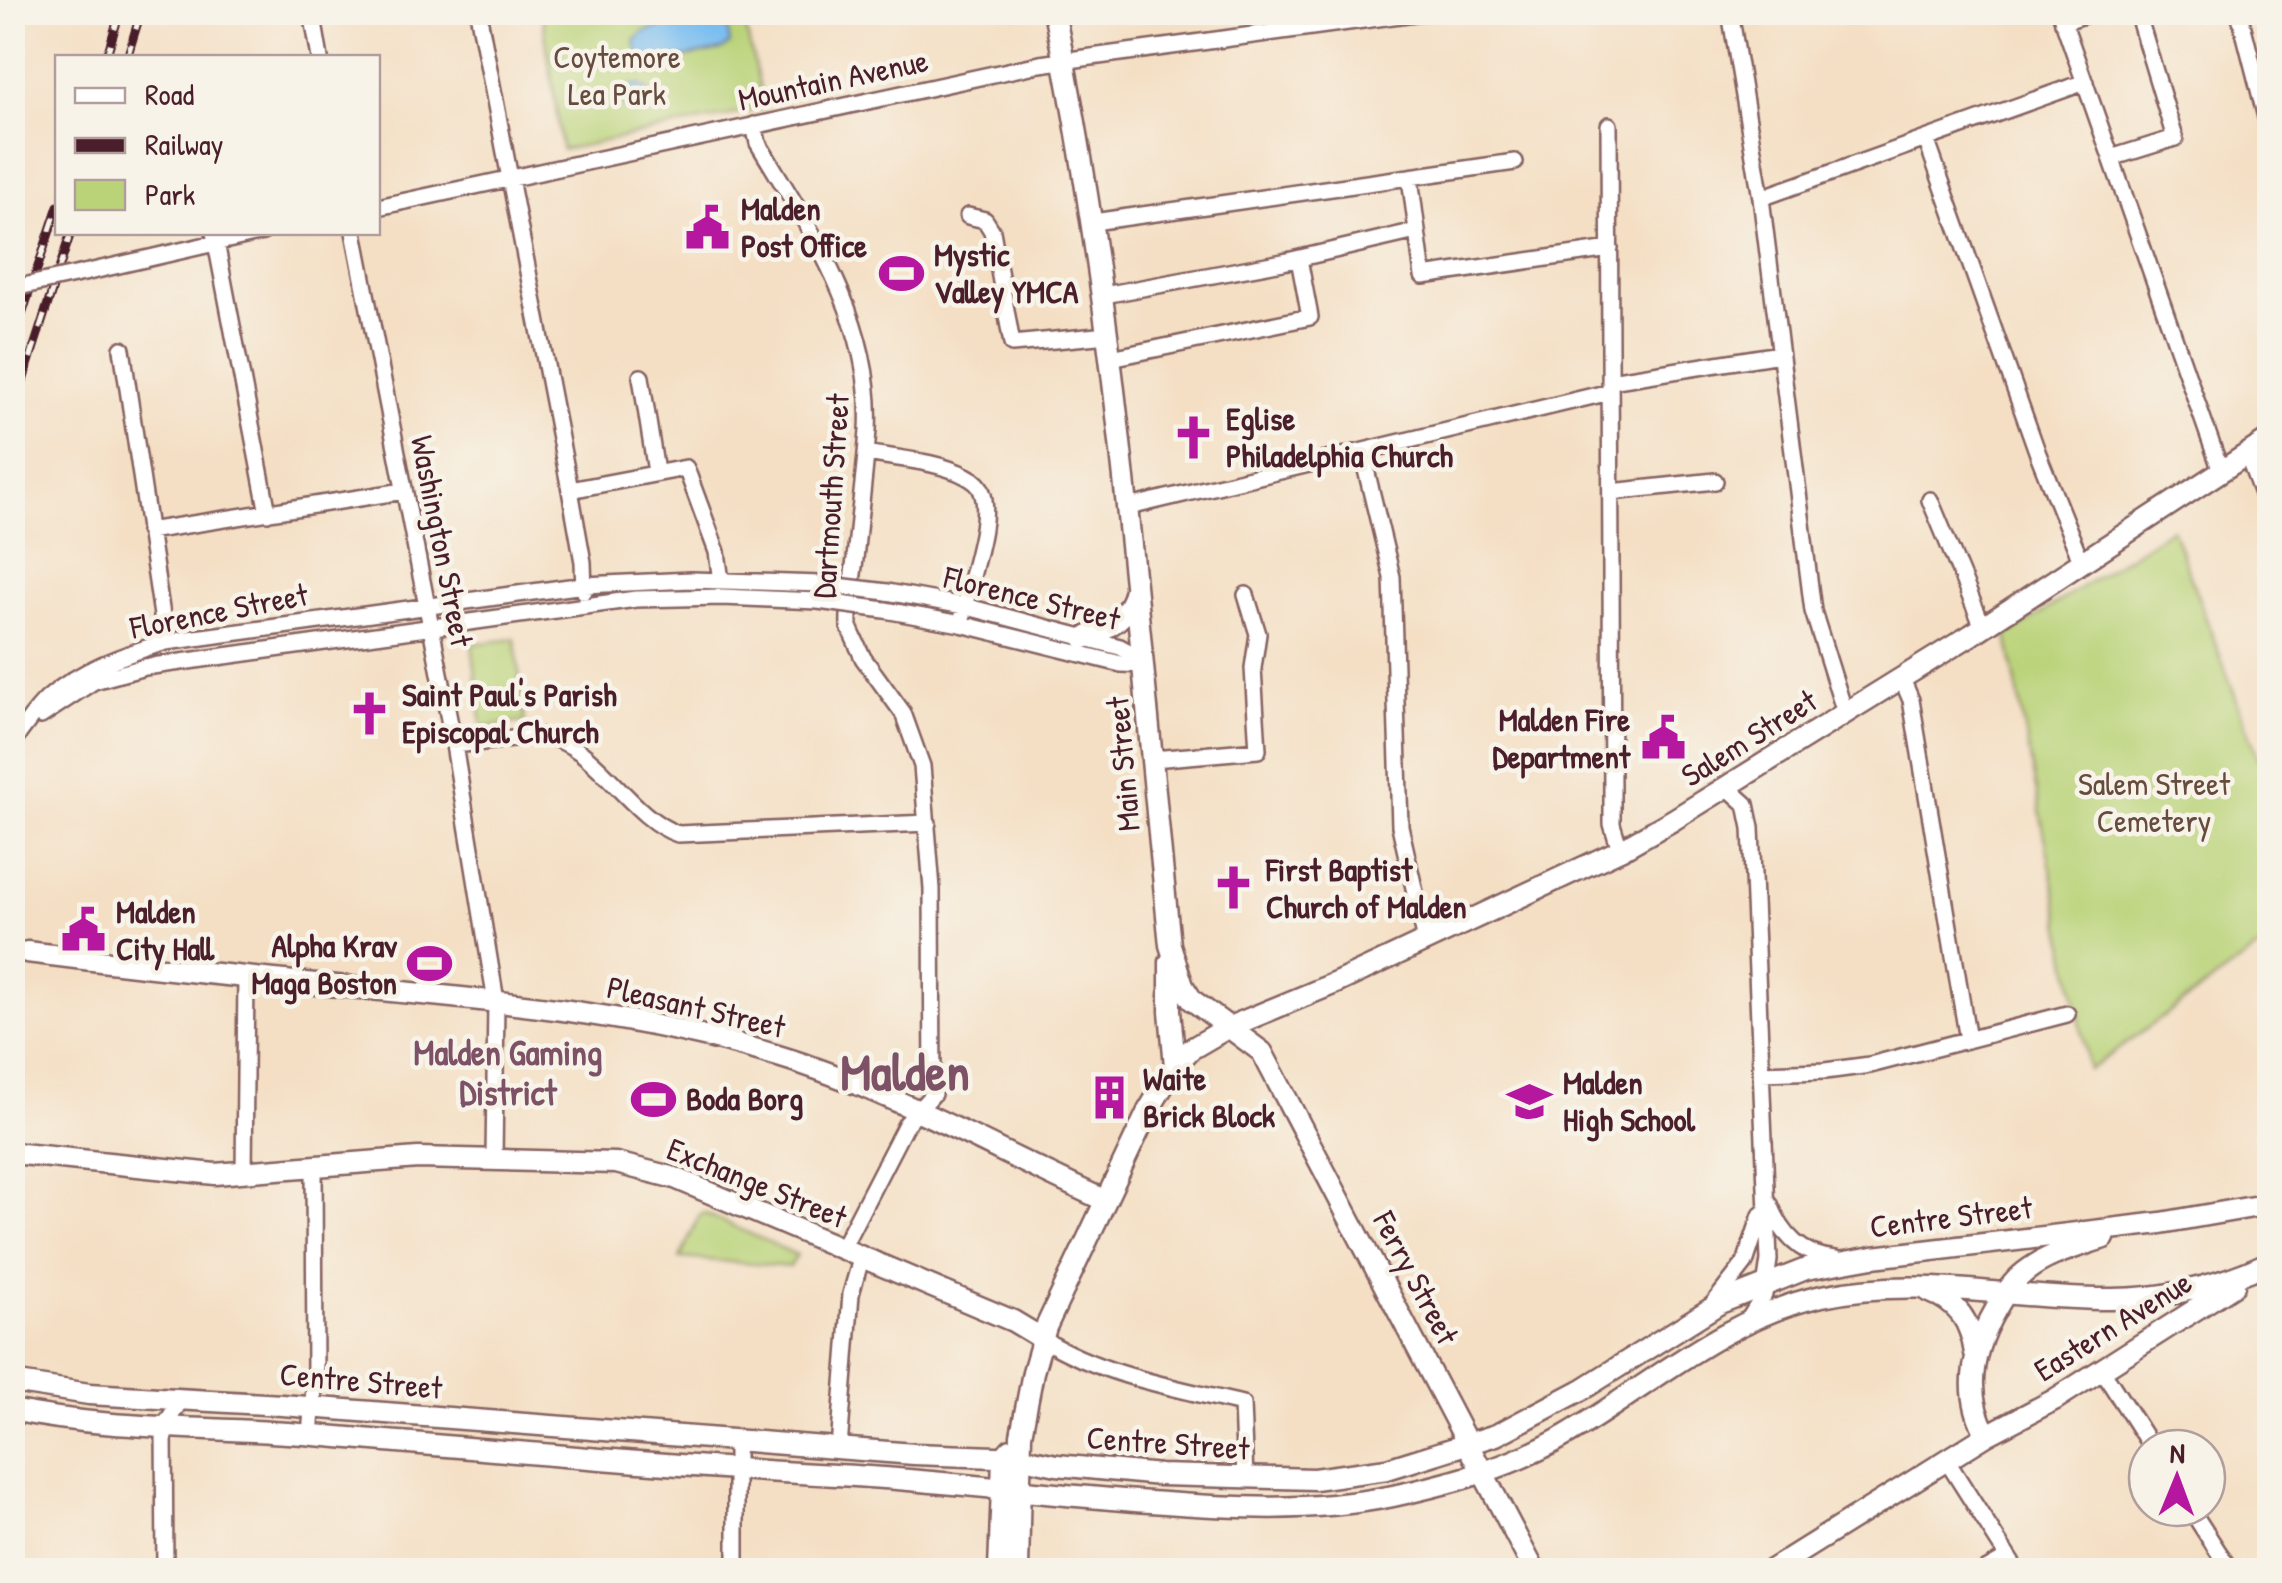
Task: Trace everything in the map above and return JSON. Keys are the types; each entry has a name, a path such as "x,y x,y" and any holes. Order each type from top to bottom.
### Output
{"main road":[{"name":"Main Street","path":"1054,12 1104,295 1136,572 1170,945 1192,1000 1227,1028"},
{"name":"Salem Street","path":"1227,1028 1620,850 1902,679 2270,439"},
{"path":"1084,638 1116,623 1128,609 1134,596 1136,572"},
{"path":"1170,945 1175,1066"},
{"name":"Pleasant Street","path":"21,951 496,1000 604,1015 720,1039 801,1063 917,1111 1104,1200"},
{"path":"999,1570 1013,1458 1022,1436 1042,1338 1148,1111 1175,1066 1198,1044 1227,1028"},
{"name":"Ferry Street","path":"1227,1028 1262,1052 1534,1570"},
{"name":"Exchange Street","path":"12,1153 190,1173 244,1173 396,1158 597,1162 660,1173 1013,1321 1042,1338"},
{"name":"Centre Street","path":"12,1382 89,1394 1013,1458 1092,1469 1245,1479 1351,1476 1414,1463 1540,1414 1708,1310 1806,1269 1855,1259 2270,1207"},
{"path":"1975,1352 2006,1292 2026,1271 2048,1258 2134,1227"},
{"name":"Centre Street","path":"12,1410 96,1422 310,1434 518,1454 1285,1510 1386,1497 1522,1458 1561,1439 1744,1323 1822,1296 1917,1285 2087,1299 2140,1298 2209,1285 2268,1266"},
{"name":"Eastern Avenue","path":"1774,1570 1986,1435 2037,1410 2268,1266"},
{"path":"1917,1285 1960,1309 1971,1331 1976,1412 1986,1435"},
{"path":"1011,1490 1018,1570"}],"street":[{"path":"312,12 319,55"},
{"path":"478,12 570,490 584,605"},
{"name":"Mountain Avenue","path":"380,207 1064,61 1422,12"},
{"path":"1730,12 1762,198 1813,610 1845,714"},
{"path":"2093,12 2062,17 2221,471"},
{"path":"2111,158 2175,138 2137,12"},
{"path":"2239,12 2270,133"},
{"path":"1762,198 2085,82"},
{"name":"Dartmouth Street","path":"754,125 758,143 847,304 868,383 866,453 850,597 850,634 912,732 922,766 928,822 934,1086 930,1100 906,1124 851,1254 839,1448"},
{"path":"1609,125 1612,824 1620,850"},
{"path":"1926,138 2081,561"},
{"path":"1093,222 1515,162"},
{"path":"1410,178 1423,276 1610,250"},
{"path":"968,216 985,220 992,231 1012,344 1108,336"},
{"path":"1104,295 1299,259 1416,231"},
{"name":"Washington Street","path":"355,235 454,744 496,1000 494,1159"},
{"path":"14,288 215,238 268,513"},
{"path":"1110,358 1310,317 1299,259"},
{"path":"122,349 166,642"},
{"path":"1129,507 1362,453 1610,386 1780,354"},
{"path":"640,377 656,472"},
{"path":"866,453 951,470 980,486 984,514 961,624"},
{"path":"1362,453 1392,578 1400,826 1426,941"},
{"path":"2247,454 2270,515"},
{"path":"570,490 684,467 717,552 721,580"},
{"path":"1611,492 1716,481"},
{"path":"148,531 404,491"},
{"path":"1930,500 1983,627"},
{"name":"Florence Street","path":"12,742 44,702 79,678 119,657 166,642 584,584 721,580 820,584 886,592 964,606 1128,650 1145,665"},
{"path":"1153,759 1258,750 1253,668 1258,634 1246,594"},
{"name":"Florence Street","path":"25,727 74,692 113,674 584,605 680,597 818,601 885,610 961,624 1121,664 1145,665"},
{"path":"220,634 224,657"},
{"path":"1902,679 1911,700 1968,1040"},
{"path":"454,744 550,736 574,750 662,826 682,834 928,822"},
{"path":"1726,786 1746,804 1751,828 1765,1181 1768,1282 1758,1308 1744,1323"},
{"path":"244,1173 246,977"},
{"path":"1761,1073 1824,1072 1870,1065 2067,1014"},
{"path":"310,1434 316,1378 314,1166"},
{"path":"1765,1181 1776,1220 1798,1246 1818,1256 1855,1259"},
{"path":"1708,1310 1731,1285 1747,1259 1760,1219 1765,1181"},
{"path":"1042,1338 1073,1356 1114,1370 1242,1404 1245,1479"},
{"path":"2102,1370 2139,1428"},
{"path":"166,1570 164,1427 180,1401"},
{"path":"736,1440 736,1570"},
{"path":"1946,1461 2011,1564 1986,1570"},
{"path":"2203,1528 2230,1570"}],"green space":[{"name":"Coytemore Lea Park","path":"542,13 742,13 765,108 562,150"},
{"name":"Salem Street Cemetery","path":"2172,528 2269,786 2269,941 2089,1070 2007,636"},
{"path":"515,639 525,722 482,727 472,644"},
{"path":"704,1213 797,1255 790,1267 680,1258"}],"water":[{"path":"661,13 693,13 699,19 721,17 727,23 730,44 722,50 644,65 635,41 643,32 660,27"},
{"path":"636,85 646,89 650,99 646,109 636,113 626,109 622,99 626,89"}],"railway":[{"path":"107,55 120,12"},
{"path":"128,55 141,12"},
{"path":"12,345 55,215"},
{"path":"12,415 70,235"}],"place":[{"name":"Malden Post Office","path":"708,227"},
{"name":"Mystic Valley YMCA","path":"901,273"},
{"name":"Eglise Philadelphia Church","path":"1193,437"},
{"name":"Saint Paul's Parish Episcopal Church","path":"369,713"},
{"name":"Malden Fire Department","path":"1663,738"},
{"name":"First Baptist Church of Malden","path":"1233,888"},
{"name":"Malden City Hall","path":"83,930"},
{"name":"Alpha Krav Maga Boston","path":"430,964"},
{"name":"Waite Brick Block","path":"1110,1097"},
{"name":"Boda Borg","path":"653,1099"},
{"name":"Malden High School","path":"1530,1101"}],"district":[{"name":"Malden","path":"905,1072"},
{"name":"Malden Gaming District","path":"508,1073"}]}
